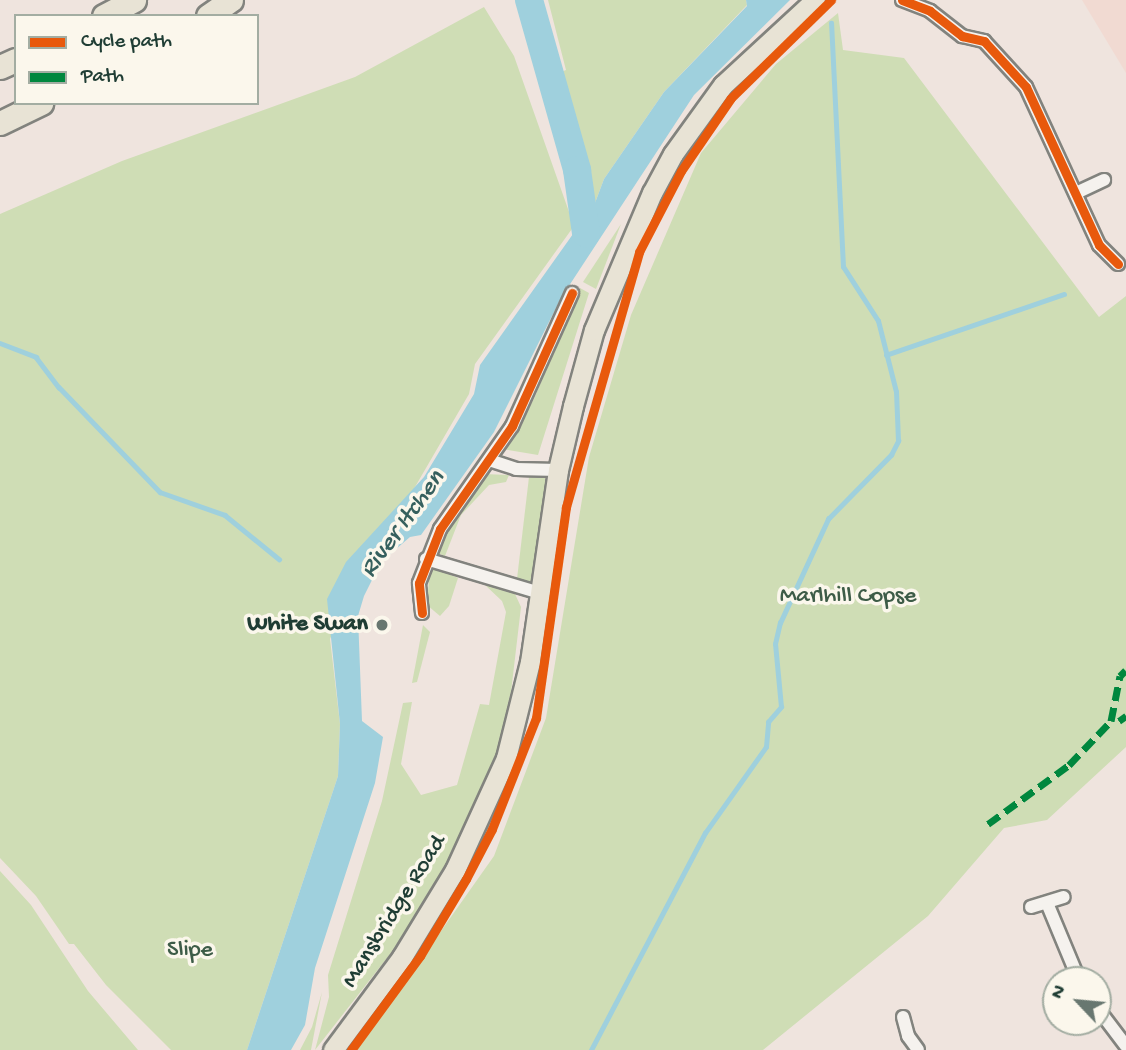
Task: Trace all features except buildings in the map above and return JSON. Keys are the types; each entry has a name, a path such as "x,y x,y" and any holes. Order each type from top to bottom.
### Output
{"highway":[{"path":"108,14 134,0"},
{"path":"211,14 231,0"},
{"path":"0,123 37,105"}],"main road":[{"name":"Mansbridge Road","path":"333,1050 402,957 455,870 484,809 520,710 558,470 594,330 625,251 673,154 723,85 815,0"}],"street":[{"path":"902,0 930,11 962,36 987,44 1032,96 1099,245 1118,264"},
{"path":"1076,193 1104,180"},
{"path":"422,613 417,597 426,559 457,502 489,460 528,396 572,293"},
{"path":"489,460 516,469 558,470"},
{"path":"426,559 540,593"},
{"path":"1031,907 1063,897"},
{"path":"1046,903 1073,966"},
{"path":"903,1017 908,1036 918,1050"},
{"path":"1112,1028 1126,1046"}],"shaded area":[{"path":"1082,0 1126,0 1126,73"}],"green space":[{"path":"548,0 746,0 747,5 664,92 604,179 595,203 556,74 566,70"},
{"name":"Slipe","path":"484,7 514,56 574,226 475,364 469,394 408,499 376,530 330,639 340,724 338,776 247,1050 171,1050 106,985 74,944 69,944 36,896 0,858 0,214 122,161 355,77"},
{"name":"Marlhill Copse","path":"838,13 843,50 904,58 1099,317 1126,296 1126,747 1047,820 1004,828 928,916 763,1050 357,1050 494,856 546,718 589,457 631,315 701,153 776,64"},
{"path":"621,224 596,289 583,282"},
{"path":"580,288 589,293 538,455 502,449 534,399"},
{"path":"483,474 509,475 506,482 489,485 461,515 445,556 435,552 443,531"},
{"path":"529,477 545,478 546,483 534,579 528,582 517,579"},
{"path":"430,566 458,578 449,606 440,616 427,605"},
{"path":"484,584 515,594 521,607 511,692 493,767 446,866 394,949 315,1050 329,997 328,975 382,801 403,703 412,702 401,764 421,795 457,785 480,704 489,705 506,612 502,601"},
{"path":"423,625 430,632 417,682 412,683"},
{"path":"0,871 31,905 88,991 138,1050 0,1050"},
{"path":"322,992 311,1050 300,1050 312,1027"}],"water":[{"name":"River Itchen","path":"746,0 790,0 694,95 561,298 494,432 421,535 410,537 381,562 364,596 358,616 362,721 383,737 375,783 315,968 305,1025 291,1050 247,1050 338,776 340,724 327,599 346,562 424,477 474,394 480,365 595,203 604,179 664,92 747,6"}],"waterway":[{"path":"529,0 577,170 586,233"},
{"path":"591,1050 705,833 766,747 768,722 781,707 775,644 780,623 828,519 891,455 898,441 896,392 878,321 843,267 831,23"},
{"path":"886,355 1064,294"},
{"path":"0,343 36,357 59,387 160,492 225,515 279,559"}],"marked path":[{"path":"988,824 1069,765 1111,721 1120,676 1126,670"},
{"path":"1119,721 1126,716"}],"cycle path":[{"path":"351,1050 420,956 466,879 492,829 536,718 566,507 639,252 681,171 731,98 831,0"},
{"path":"902,0 930,11 962,36 984,41 1026,87 1099,245 1118,264"},
{"path":"422,613 419,583 440,529 512,426 572,293"}],"place":[{"name":"White Swan","path":"382,625"}]}
